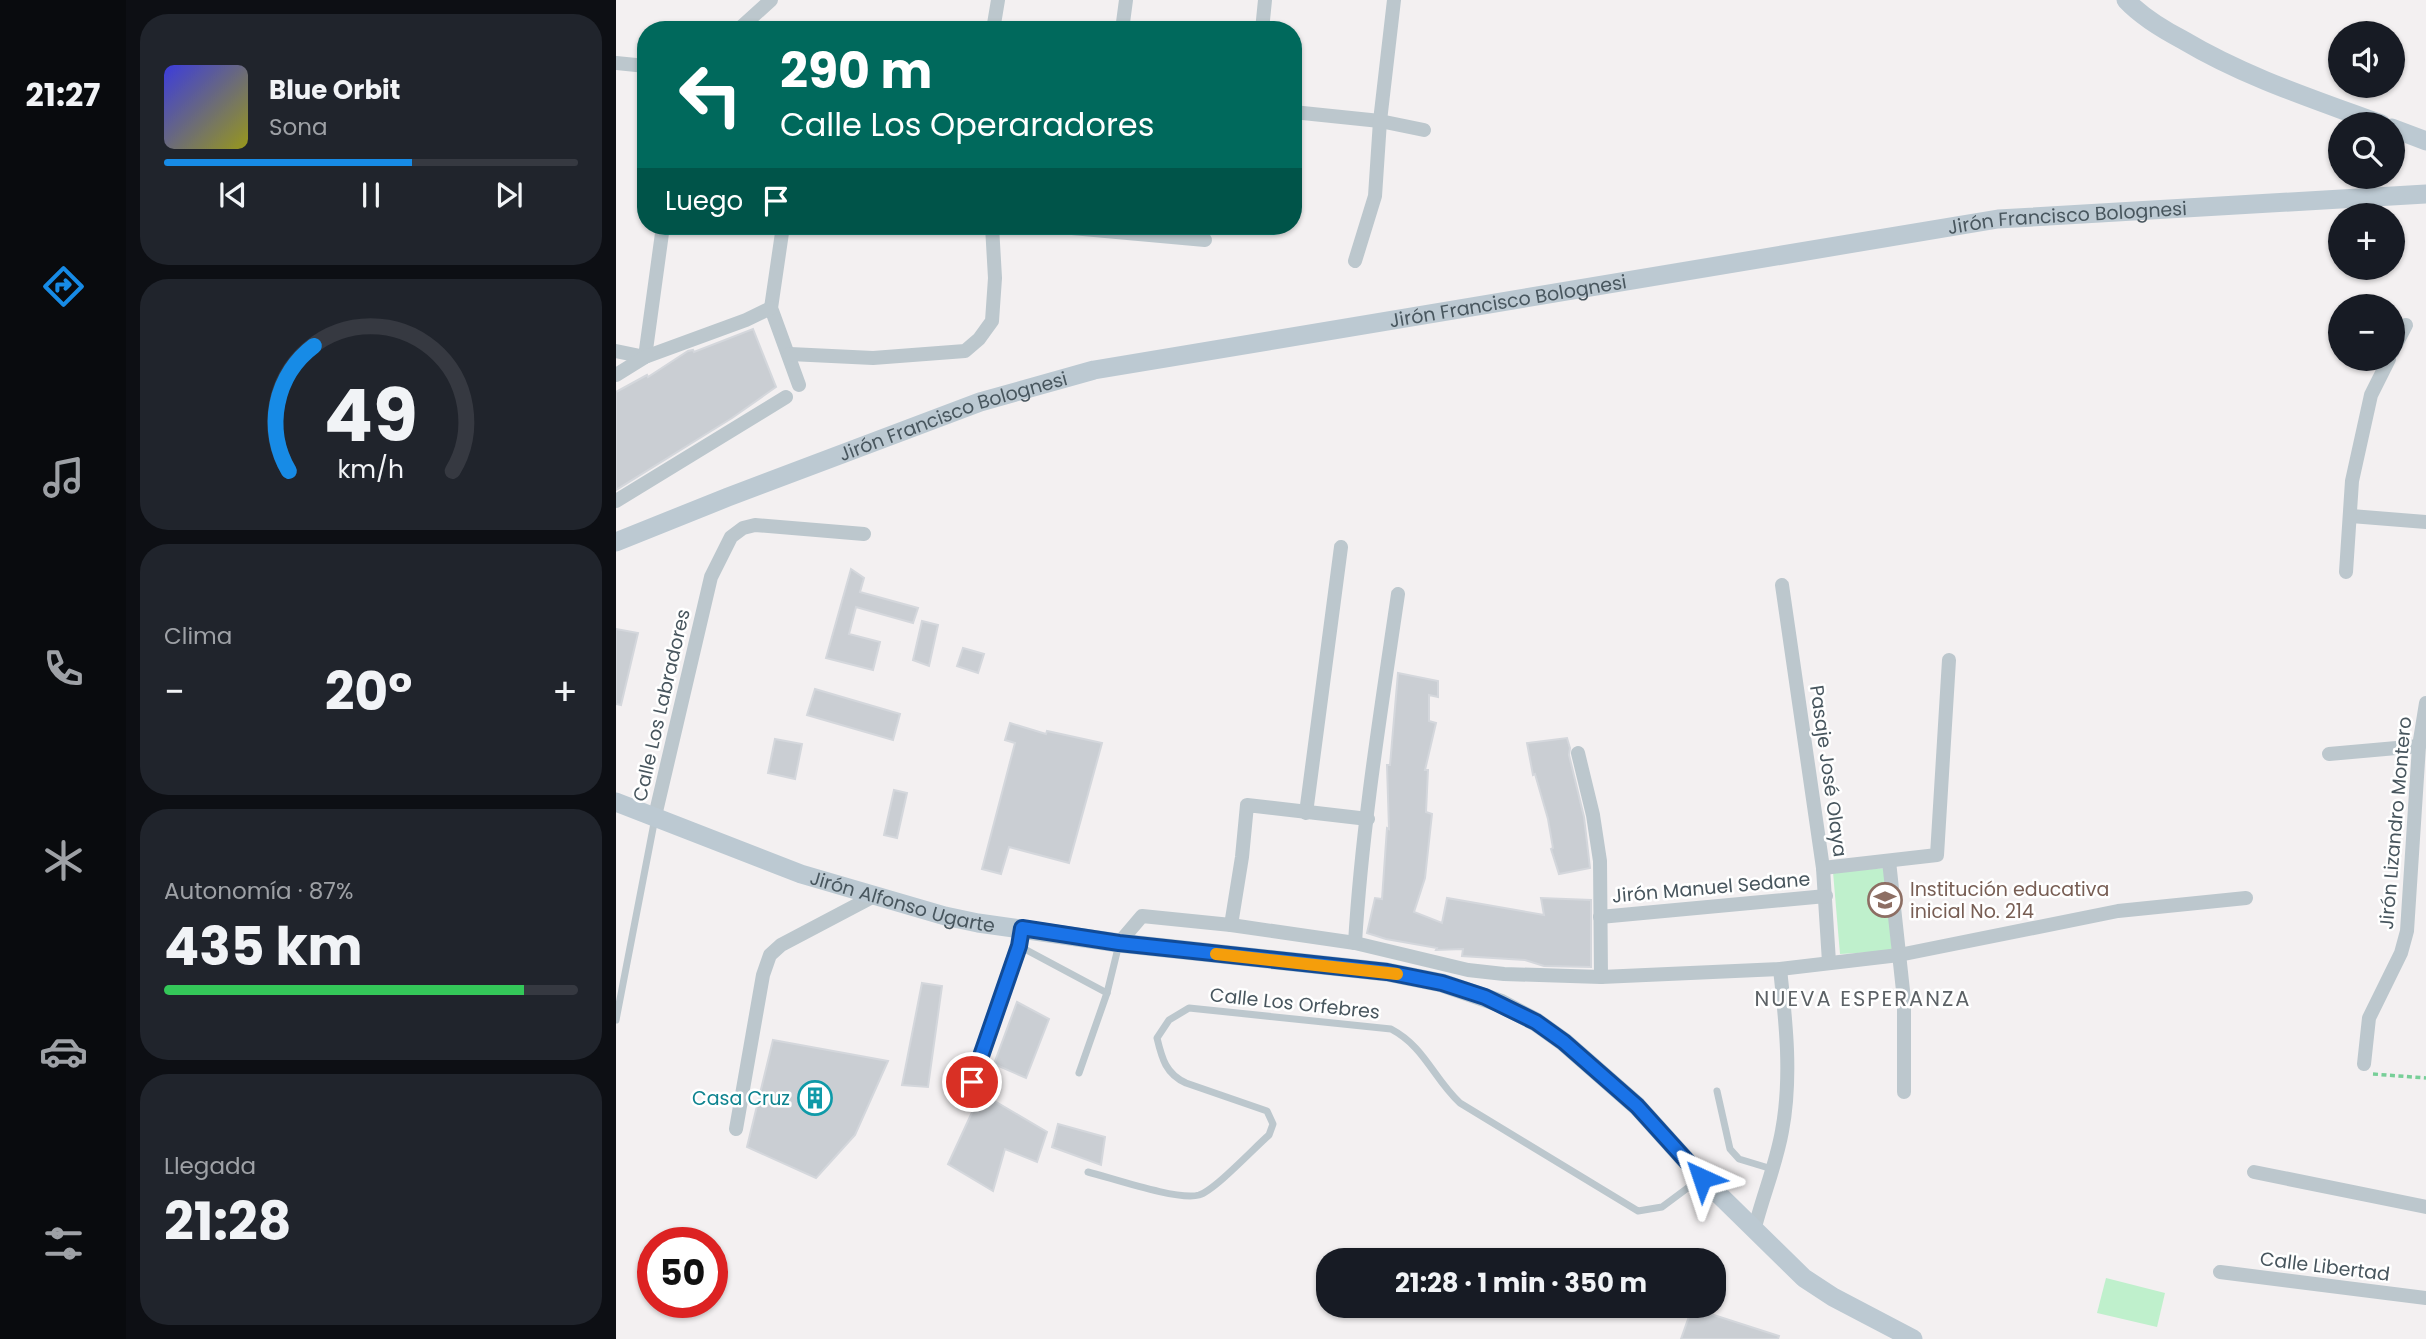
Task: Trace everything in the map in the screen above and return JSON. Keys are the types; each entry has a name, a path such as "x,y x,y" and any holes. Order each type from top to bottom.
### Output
{"street":[{"path":"748,21 771,0"},
{"path":"994,21 998,0"},
{"path":"1123,21 1126,0"},
{"path":"1263,21 1265,0"},
{"path":"1355,261 1375,196 1380,121 1394,0"},
{"path":"2126,0 2155,24 2214,58 2259,79 2348,112"},
{"path":"616,64 637,65"},
{"path":"1302,113 1380,121 1424,130"},
{"path":"2405,133 2426,141"},
{"name":"Jirón Francisco Bolognesi","path":"616,542 980,402 1094,370 1998,219 2426,194"},
{"path":"645,357 662,235"},
{"path":"782,235 771,308 790,354 799,385"},
{"path":"790,354 873,358 965,351 979,339 992,321 995,278 993,235"},
{"path":"1150,235 1205,240"},
{"path":"616,375 645,357 746,320 771,308"},
{"path":"616,351 645,357"},
{"path":"2346,572 2352,481 2371,395 2383,371"},
{"path":"616,500 786,397"},
{"path":"2426,507 2426,513"},
{"path":"2351,516 2426,522"},
{"name":"Calle Los Labradores","path":"655,816 711,577 731,537 743,528 755,525 864,534"},
{"path":"1306,813 1341,547"},
{"name":"Pasaje José Olaya","path":"1782,585 1824,868 1829,962"},
{"path":"1355,943 1377,740 1398,594"},
{"path":"1824,868 1937,855 1949,660"},
{"name":"Jirón Lizandro Montero","path":"2364,1064 2369,1018 2401,953 2407,931 2419,746 2426,703"},
{"path":"2329,754 2419,746"},
{"path":"1578,753 1593,815 1600,861 1601,977"},
{"name":"Jirón Alfonso Ugarte","path":"616,802 802,874 1021,937 1119,943 1387,972 1442,983 1500,1003 1536,1022 1564,1042 1637,1106 1702,1178 1804,1278 1843,1303 1913,1339"},
{"path":"1231,925 1247,805 1368,820"},
{"path":"1889,861 1904,1000 1904,1092"},
{"path":"736,1129 763,975 770,955 781,945 874,896"},
{"name":"Jirón Manuel Sedane","path":"1600,917 1826,896"},
{"path":"1119,943 1142,916 1231,925 1355,943 1468,970 1601,977 1780,969 1899,955 2118,911 2246,898"},
{"path":"1387,972 1388,952"},
{"path":"1754,1231 1782,1133 1787,1042 1780,969"},
{"path":"2254,1172 2426,1207"},
{"name":"Calle Libertad","path":"2220,1272 2426,1298"}],"lane":[{"name":"Calle Los Labradores","path":"616,1020 655,816"},
{"path":"972,1082 1021,937 1107,993"},
{"path":"1079,1073 1107,993 1119,943"},
{"name":"Calle Los Orfebres","path":"1088,1172 1180,1196 1199,1195 1269,1135 1273,1124 1267,1111 1186,1083 1174,1077 1162,1062 1157,1038 1169,1020 1189,1007 1391,1029 1418,1048 1446,1090 1460,1102 1638,1211 1662,1208 1702,1178"},
{"path":"1717,1091 1730,1149 1739,1159 1772,1169"}],"path":[{"path":"2364,1064 2375,1075 2426,1079"}],"green space":[{"path":"1885,868 1892,951 1840,954 1833,872"},
{"path":"2106,1278 2165,1293 2157,1327 2097,1313"}],"building":[{"path":"753,329 776,387 732,418 616,490 616,392 647,375 648,377 688,351 694,352"},
{"path":"851,569 864,578 860,592 918,608 913,623 856,607 849,634 880,642 873,670 826,658"},
{"path":"922,621 938,625 929,666 913,660"},
{"path":"616,629 638,633 621,705 616,704"},
{"path":"963,648 984,654 978,673 957,666"},
{"path":"1398,673 1438,681 1438,697 1429,695 1429,721 1436,723 1425,770 1428,770 1426,812 1432,814 1425,878 1414,912 1442,923 1447,898 1544,915 1541,898 1591,900 1591,967 1544,966 1525,960 1462,956 1463,949 1436,950 1437,948 1367,933 1375,898 1382,899 1387,828 1389,829 1387,765 1390,765"},
{"path":"815,689 900,714 893,740 807,715"},
{"path":"1010,723 1046,734 1047,731 1102,743 1069,863 1009,847 1001,874 982,869 1015,743 1005,740"},
{"path":"1567,738 1584,817 1590,868 1559,874 1551,849 1548,819 1535,774 1533,775 1527,743"},
{"path":"775,739 802,744 795,779 768,773"},
{"path":"894,790 907,793 897,838 884,835"},
{"path":"922,983 942,986 928,1087 902,1085"},
{"path":"1017,1002 1049,1019 1026,1078 994,1064"},
{"name":"Casa Cruz","path":"773,1040 888,1061 855,1135 816,1178 747,1147"},
{"path":"981,1093 1047,1132 1037,1162 1005,1149 993,1191 948,1164"},
{"path":"1058,1124 1105,1137 1101,1165 1052,1147"},
{"path":"1688,1318 1723,1318 1779,1336 1778,1339 1681,1339"}],"slow traffic":[{"path":"1216,954 1397,974"}],"place":[{"name":"Institución educativa inicial No. 214","path":"1885,900"},
{"name":"Casa Cruz","path":"815,1098"}],"district":[{"name":"NUEVA ESPERANZA","path":"1863,999"}],"route":[{"path":"972,1082 1019,946 1022,928 1119,943 1387,972 1442,983 1469,992 1500,1003 1536,1022 1564,1042 1637,1106 1702,1178"}]}
